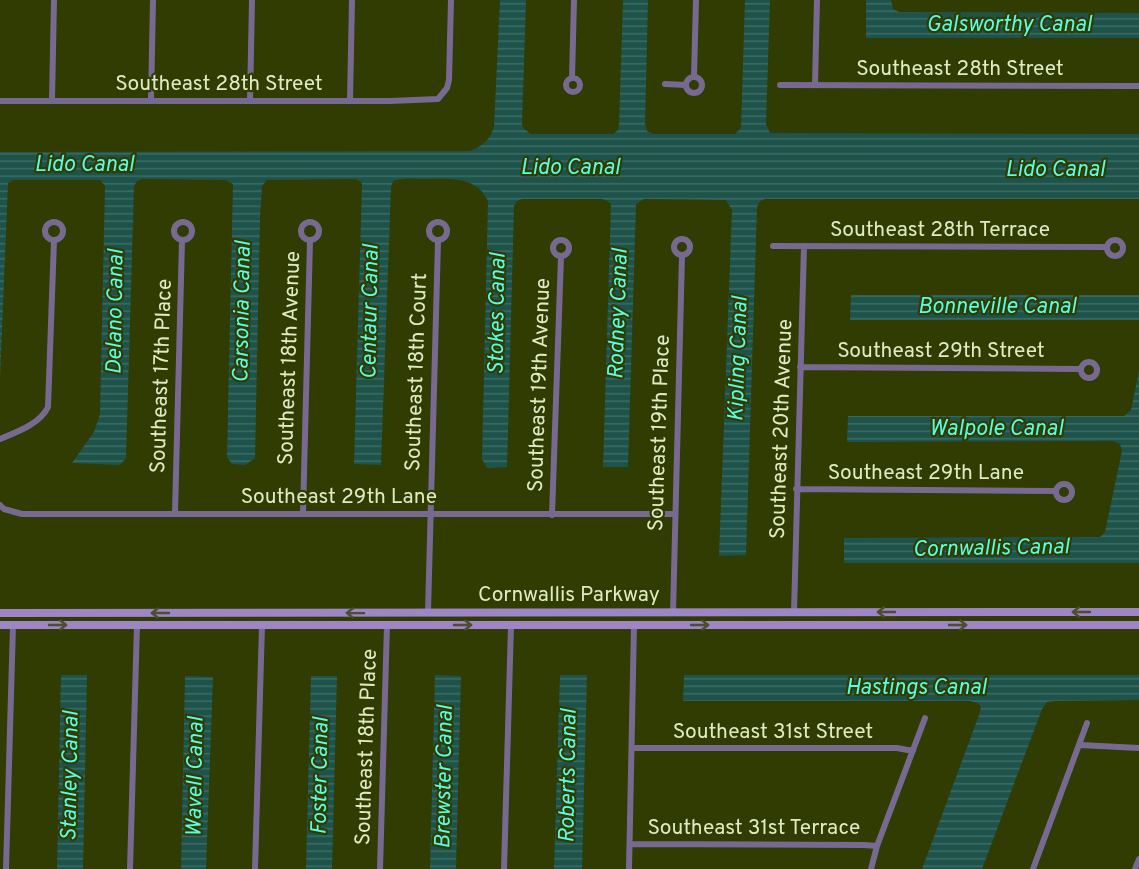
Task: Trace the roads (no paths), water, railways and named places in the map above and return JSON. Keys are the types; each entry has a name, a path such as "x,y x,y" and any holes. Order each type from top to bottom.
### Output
{"street":[{"path":"52,100 54,0"},
{"path":"151,100 153,0"},
{"path":"250,101 252,0"},
{"path":"350,100 352,0"},
{"name":"Southeast 28th Street","path":"0,101 429,101 438,99 447,88 449,80 451,0"},
{"path":"572,78 574,0"},
{"path":"694,77 696,0"},
{"path":"815,85 817,0"},
{"path":"686,85 691,92 699,90 701,83 694,77"},
{"path":"686,85 689,79 694,77"},
{"path":"664,84 686,85"},
{"name":"Southeast 28th Street","path":"780,85 1139,86"},
{"path":"0,439 38,420 44,415 48,406 54,240"},
{"name":"Southeast 17th Place","path":"175,513 182,240"},
{"name":"Southeast 18th Avenue","path":"303,513 310,240"},
{"name":"Southeast 18th Court","path":"428,612 438,240"},
{"name":"Southeast 28th Terrace","path":"773,246 1107,247"},
{"name":"Southeast 20th Avenue","path":"794,612 804,246"},
{"name":"Southeast 19th Place","path":"673,613 682,255"},
{"name":"Southeast 19th Avenue","path":"552,515 561,256"},
{"name":"Southeast 29th Street","path":"800,367 1081,369"},
{"name":"Southeast 29th Lane","path":"796,489 1056,490"},
{"name":"Southeast 29th Lane","path":"2,507 22,514 675,514"},
{"path":"428,612 428,625"},
{"path":"794,612 794,625"},
{"path":"983,612 983,625"},
{"name":"Cornwallis Parkway","path":"0,613 1139,612"},
{"path":"6,869 13,613"},
{"path":"255,869 262,613"},
{"path":"387,613 387,625"},
{"path":"504,869 511,613"},
{"path":"629,869 634,613"},
{"path":"673,613 673,625"},
{"path":"130,869 137,614"},
{"name":"Cornwallis Parkway","path":"0,625 1139,625"},
{"name":"Southeast 18th Place","path":"380,869 387,625"},
{"path":"871,869 877,846 925,718"},
{"path":"1032,869 1087,723"},
{"path":"1080,745 1139,748"},
{"name":"Southeast 31st Street","path":"632,748 897,748 913,751"},
{"name":"Southeast 31st Terrace","path":"630,844 877,846"},
{"path":"1135,869 1139,859"}],"water":[{"path":"500,0 526,0 522,124 523,128 531,134 613,134 618,130 623,0 648,0 645,124 647,131 653,134 735,134 741,126 745,0 770,0 766,124 770,133 1139,134 1139,199 765,199 760,201 757,207 746,555 719,556 732,210 726,200 644,199 636,204 628,467 603,467 611,204 602,199 522,199 517,201 514,206 507,467 487,468 482,459 488,201 476,186 459,180 400,179 393,181 381,465 354,464 362,184 355,179 267,180 262,186 260,218 255,458 245,465 232,464 227,457 233,184 226,180 142,179 134,186 126,458 120,465 72,463 94,432 100,414 105,186 100,180 13,180 8,183 0,379 0,152 470,151 486,142 494,126"},
{"name":"Galsworthy Canal","path":"866,0 891,0 893,9 899,12 1139,13 1139,38 866,38"},
{"name":"Bonneville Canal","path":"851,295 1139,295 1139,320 850,320"},
{"path":"1139,371 1139,563 844,563 844,538 1100,537 1105,532 1122,451 1120,444 1113,441 847,442 848,416 1124,416 1131,410"},
{"name":"Stanley Canal","path":"61,675 87,675 83,869 57,869"},
{"name":"Brewster Canal","path":"435,675 461,676 456,869 430,869"},
{"name":"Roberts Canal","path":"560,675 587,675 582,869 554,869"},
{"name":"Hastings Canal","path":"684,675 1139,675 1139,700 1047,702 1042,709 982,869 922,869 979,715 981,707 978,703 970,701 683,701"},
{"name":"Wavell Canal","path":"185,676 213,677 206,869 181,869"},
{"name":"Foster Canal","path":"311,676 337,676 332,869 306,869"}],"water label":[{"name":"Lido Canal","path":"84,165"},
{"name":"Lido Canal","path":"570,168"},
{"name":"Lido Canal","path":"1055,170"},
{"name":"Delano Canal","path":"116,312"},
{"name":"Carsonia Canal","path":"243,312"},
{"name":"Centaur Canal","path":"371,312"},
{"name":"Stokes Canal","path":"498,314"},
{"name":"Rodney Canal","path":"619,314"},
{"name":"Kipling Canal","path":"739,359"},
{"name":"Walpole Canal","path":"996,429"},
{"name":"Cornwallis Canal","path":"991,549"}]}
